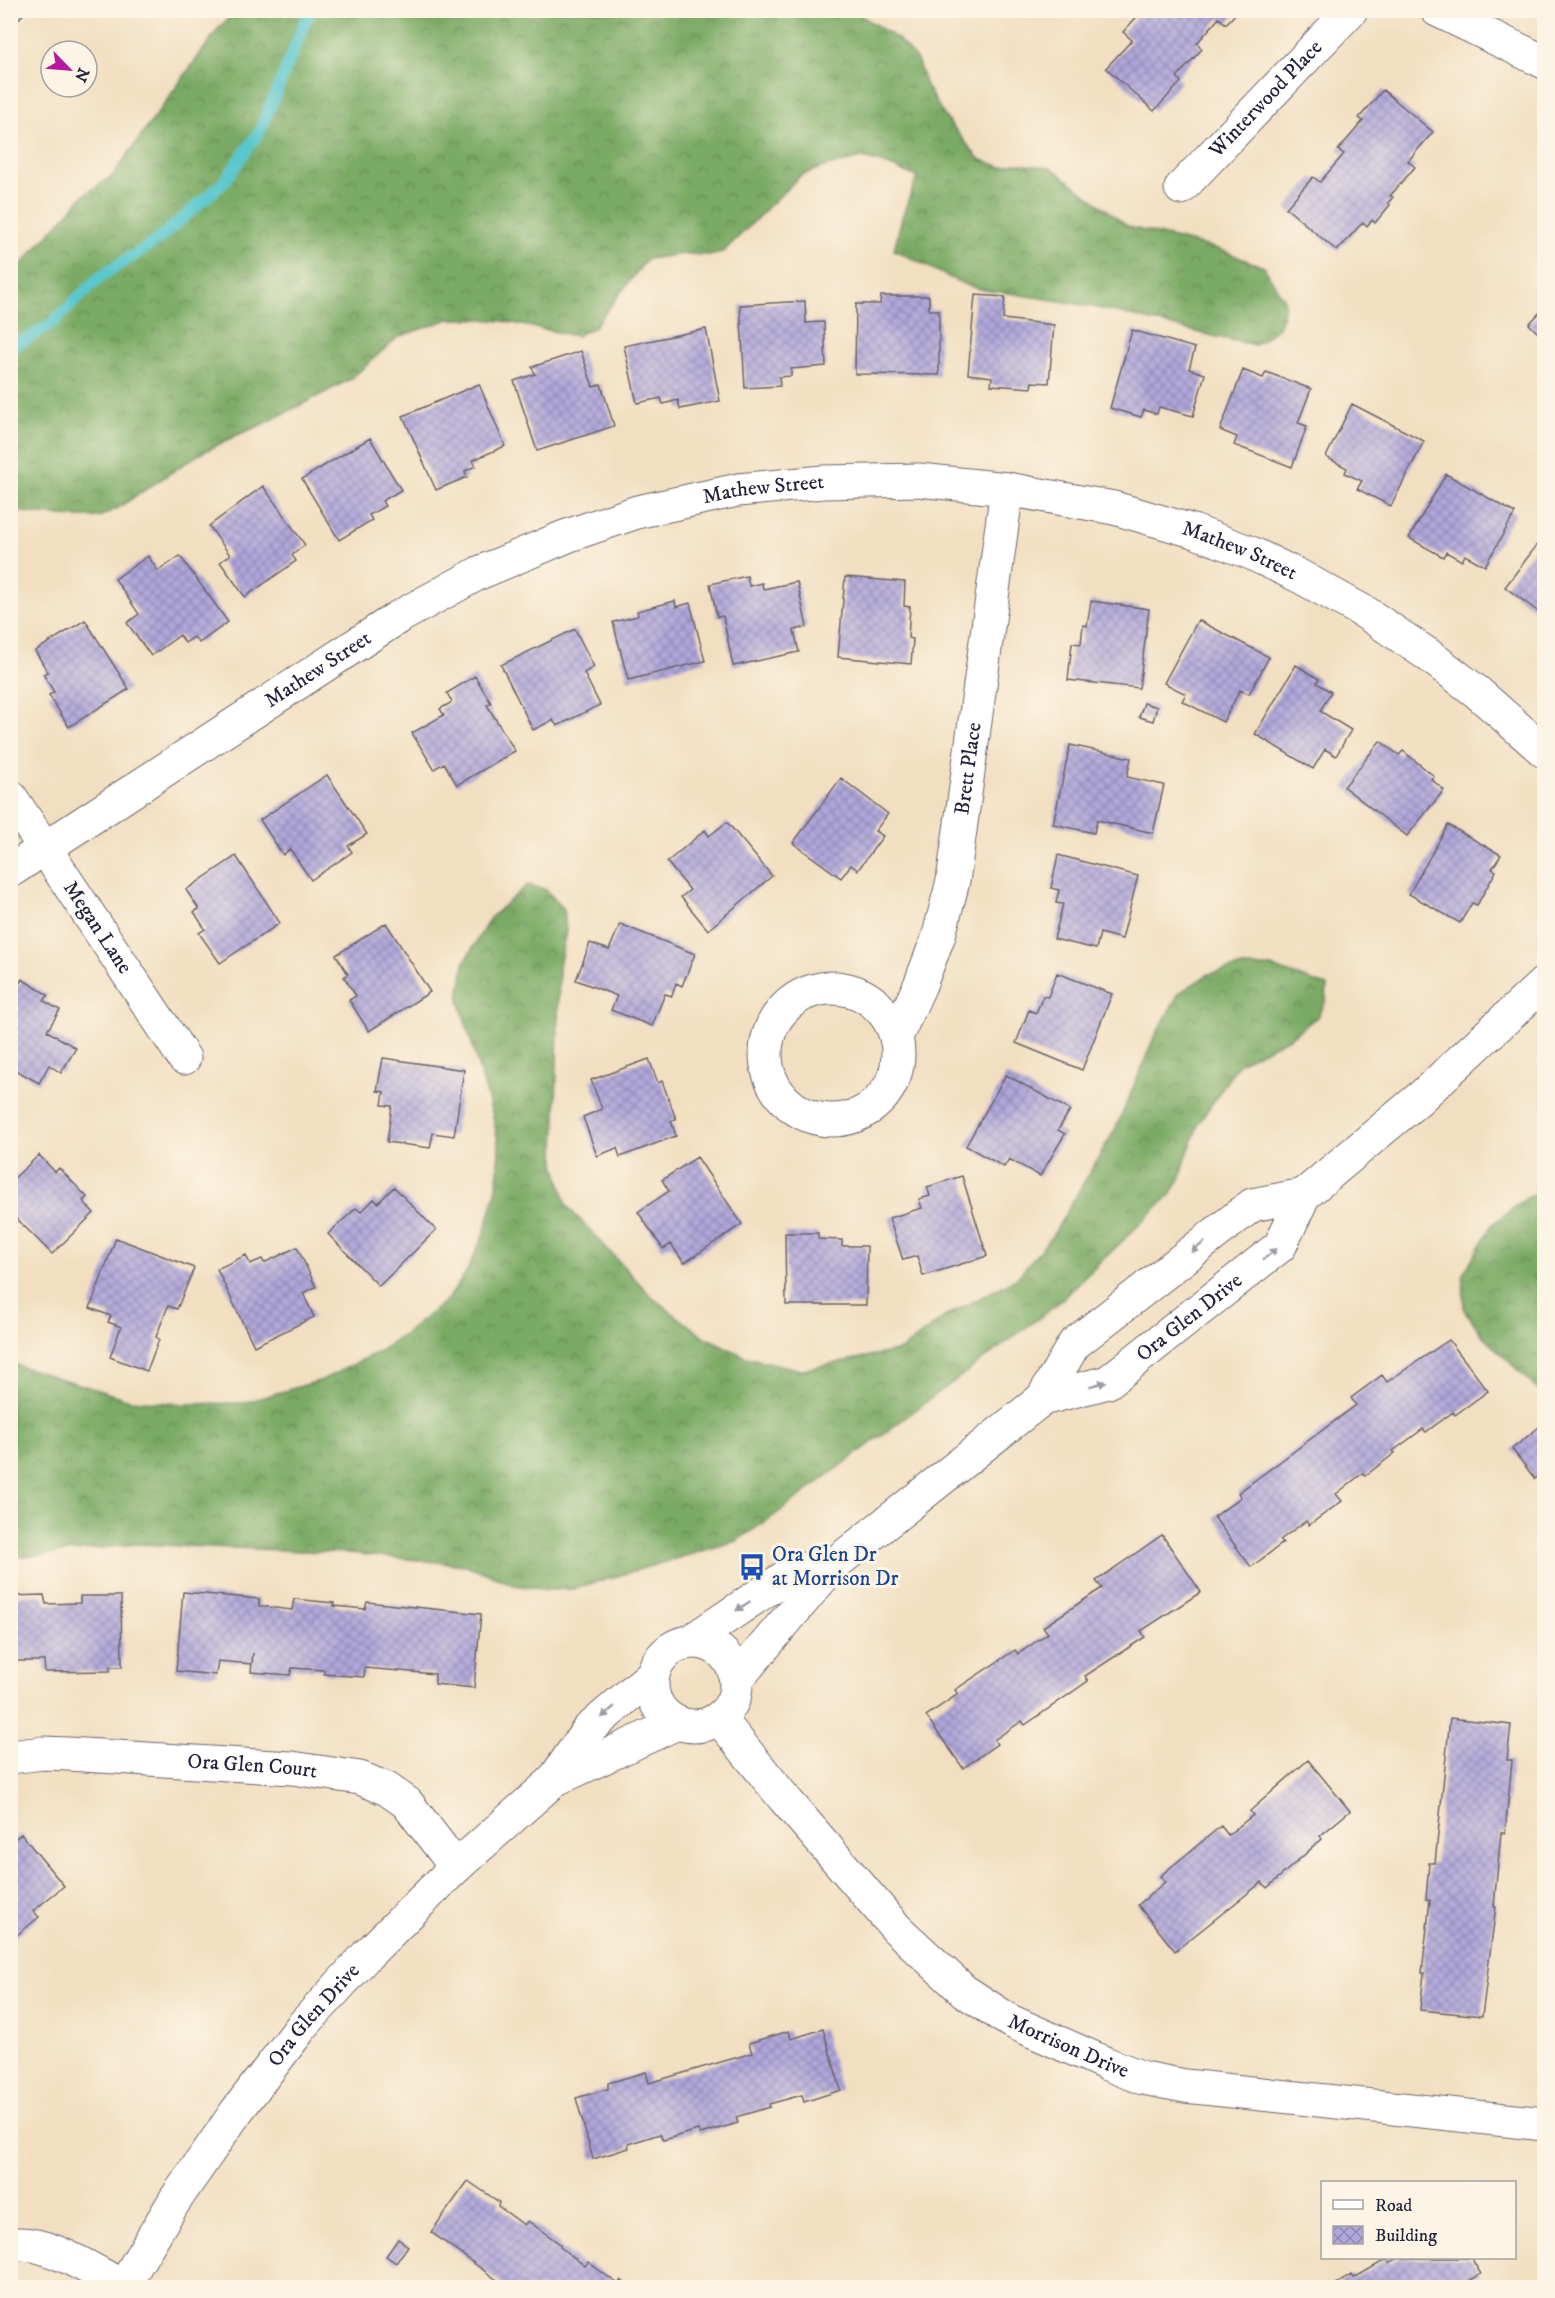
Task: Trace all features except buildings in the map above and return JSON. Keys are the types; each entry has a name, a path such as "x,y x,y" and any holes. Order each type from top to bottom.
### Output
{"street":[{"name":"Winterwood Place","path":"1181,188 1351,10"},
{"path":"1437,10 1545,62"},
{"name":"Mathew Street","path":"10,871 398,618 479,573 567,536 637,512 738,490 823,482 919,480 1006,489 1114,508 1193,531 1251,553 1301,577 1366,613 1427,654 1477,692 1545,751"},
{"name":"Brett Place","path":"896,1036 920,985 939,935 953,880 1006,489"},
{"name":"Megan Lane","path":"10,796 184,1058"},
{"name":"Ora Glen Drive","path":"1042,1399 1108,1382 1280,1246 1304,1194 1421,1097 1545,983"},
{"path":"830,987 852,990 871,1000 887,1016 896,1036 898,1058 894,1080 882,1098 866,1112 845,1120 824,1121 803,1115 785,1102 772,1085 765,1064 766,1041 774,1020 788,1003 807,992 819,989 830,987"},
{"name":"Ora Glen Drive","path":"736,1680 832,1566 1042,1399 1074,1344 1252,1205 1304,1194"},
{"path":"691,1641 796,1570 832,1566"},
{"path":"691,1641 705,1642 726,1656 733,1667 736,1680 735,1694 729,1707 719,1718 706,1725 691,1726 677,1723 667,1717 653,1698 653,1674 658,1661 666,1651 678,1644 691,1641"},
{"name":"Ora Glen Drive","path":"122,2287 175,2200 236,2112 303,2025 366,1956 456,1867 553,1781 588,1730 653,1674"},
{"name":"Morrison Drive","path":"719,1718 783,1797 897,1929 964,1991 1010,2021 1107,2064 1154,2080 1185,2086 1545,2124"},
{"name":"Ora Glen Drive","path":"553,1781 677,1723"},
{"name":"Ora Glen Court","path":"10,1757 43,1753 68,1754 292,1768 360,1778 387,1789 407,1803 456,1867"},
{"path":"10,2245 42,2248 66,2256 122,2287"}],"green space":[{"path":"236,11 854,11 898,39 917,60 926,86 945,117 979,159 1002,167 1015,163 1052,168 1129,227 1218,249 1264,267 1285,302 1283,315 1277,329 1255,345 1097,308 988,291 960,282 894,250 902,217 917,177 863,158 830,165 801,175 724,251 712,255 683,254 647,259 594,327 576,336 503,321 449,319 398,337 351,379 196,456 116,509 99,517 22,512 11,507 11,276 84,195 113,175 218,29"},
{"path":"527,885 545,889 564,909 566,931 559,966 555,1163 567,1206 653,1298 703,1336 746,1357 801,1370 901,1350 946,1316 1016,1279 1053,1235 1116,1128 1153,1040 1179,993 1209,974 1239,967 1272,967 1327,986 1326,1000 1317,1017 1289,1038 1239,1063 1199,1123 1181,1177 1172,1193 1055,1306 771,1518 736,1541 573,1589 549,1590 514,1585 466,1565 349,1553 136,1544 33,1556 11,1556 11,1363 130,1400 182,1404 243,1403 322,1380 378,1352 406,1333 449,1298 467,1271 484,1234 497,1188 499,1147 493,1116 459,1000 464,963 490,918"},
{"path":"1544,1188 1544,1396 1482,1335 1464,1308 1463,1275 1491,1226 1519,1203"}],"waterway":[{"path":"10,349 51,324 101,276 155,242 224,182 260,131 310,10"}],"place":[{"name":"Ora Glen Dr at Morrison Dr","path":"752,1567"}]}
